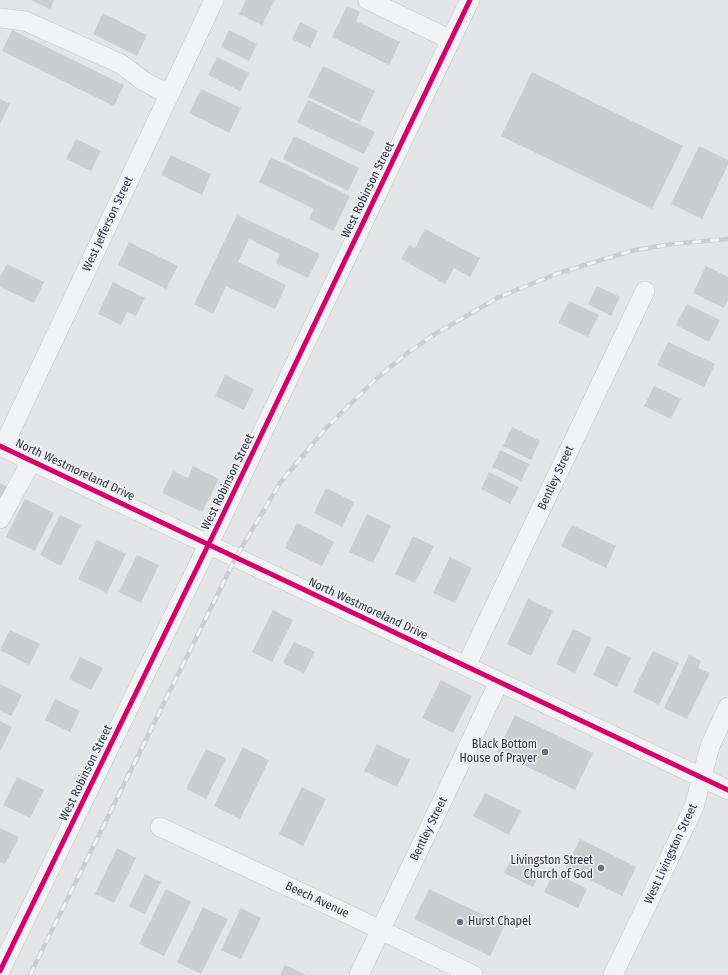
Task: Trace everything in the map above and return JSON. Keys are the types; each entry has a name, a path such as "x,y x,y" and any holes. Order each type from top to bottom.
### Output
{"street":[{"name":"West Jefferson Street","path":"2,446 214,0"},
{"path":"368,0 451,40"},
{"name":"West Robinson Street","path":"0,971 209,544 470,0"},
{"path":"0,18 25,21 121,64 142,80 169,95"},
{"name":"Bentley Street","path":"466,666 645,291"},
{"name":"North Westmoreland Drive","path":"2,446 728,790"},
{"path":"0,519 32,460"},
{"name":"Bentley Street","path":"359,975 499,682"},
{"name":"West Livingston Street","path":"613,975 694,807 710,746 728,708"},
{"name":"Beech Avenue","path":"160,827 473,975"}],"building":[{"path":"31,0 54,0 50,9"},
{"path":"246,0 275,0 262,25 239,14"},
{"path":"347,6 360,12 356,21 400,42 389,65 332,37"},
{"path":"103,13 147,35 137,56 93,34"},
{"path":"300,22 318,31 310,48 292,39"},
{"path":"12,30 124,85 114,106 2,51"},
{"path":"229,30 257,44 249,61 221,47"},
{"path":"217,57 249,73 240,91 208,75"},
{"path":"323,66 375,91 360,122 308,97"},
{"path":"532,72 683,146 652,209 501,136"},
{"path":"201,89 241,108 229,133 189,113"},
{"path":"0,99 10,104 0,124"},
{"path":"308,100 375,132 364,154 297,122"},
{"path":"294,136 359,168 348,191 283,159"},
{"path":"76,139 101,151 91,171 66,159"},
{"path":"699,146 728,160 728,165 702,219 671,204"},
{"path":"171,155 211,174 202,195 161,175"},
{"path":"271,157 350,196 333,231 309,219 314,209 259,182"},
{"path":"237,215 320,254 308,278 276,263 280,254 249,239 238,262 286,285 275,309 226,286 213,314 194,304"},
{"path":"425,229 480,258 470,277 454,268 445,284 401,259 409,245 415,248"},
{"path":"129,242 178,266 166,289 118,265"},
{"path":"7,264 44,282 34,303 0,287 0,277"},
{"path":"706,266 728,277 728,300 724,308 693,293"},
{"path":"113,282 145,298 136,316 127,312 121,325 98,314"},
{"path":"597,286 620,297 611,316 588,304"},
{"path":"569,301 599,315 588,337 558,323"},
{"path":"687,304 720,320 709,342 676,325"},
{"path":"668,342 715,364 704,387 657,365"},
{"path":"225,375 254,389 244,410 215,396"},
{"path":"654,386 681,399 671,419 644,406"},
{"path":"512,427 540,441 531,460 503,446"},
{"path":"500,450 529,464 521,481 492,467"},
{"path":"193,466 219,479 202,512 162,493 173,471 188,478"},
{"path":"489,472 519,487 510,504 481,489"},
{"path":"0,483 10,488 0,509"},
{"path":"326,488 354,502 342,527 314,513"},
{"path":"25,499 54,513 35,551 6,537"},
{"path":"367,514 391,526 373,563 349,552"},
{"path":"60,515 81,525 61,566 40,555"},
{"path":"297,523 334,542 322,566 285,548"},
{"path":"572,525 616,546 606,568 561,546"},
{"path":"413,536 434,546 415,583 395,574"},
{"path":"97,540 126,554 107,593 78,579"},
{"path":"137,555 159,565 141,603 119,592"},
{"path":"450,557 472,568 455,603 433,593"},
{"path":"528,599 553,611 531,656 507,644"},
{"path":"273,610 293,620 272,662 252,652"},
{"path":"573,629 592,638 575,673 556,664"},
{"path":"10,630 40,644 29,665 0,650"},
{"path":"294,642 315,652 304,673 283,663"},
{"path":"607,646 631,658 617,687 593,675"},
{"path":"653,651 679,663 659,705 633,692"},
{"path":"689,655 701,661 698,668 710,673 687,719 664,708"},
{"path":"80,657 103,668 91,690 69,679"},
{"path":"441,680 472,696 453,733 422,718"},
{"path":"0,684 22,695 11,716 0,711"},
{"path":"55,699 80,711 70,732 45,720"},
{"name":"Black Bottom House of Prayer","path":"515,715 593,753 575,790 497,752"},
{"path":"0,721 12,727 1,750 0,749"},
{"path":"377,744 410,760 397,787 364,771"},
{"path":"243,747 269,760 240,819 214,806"},
{"path":"206,749 226,758 206,799 186,789"},
{"path":"17,777 44,790 30,818 3,805"},
{"path":"302,787 326,799 303,846 279,834"},
{"path":"485,793 521,811 509,835 473,816"},
{"path":"0,828 19,837 5,864 0,862"},
{"name":"Livingston Street Church of God","path":"580,839 636,867 622,896 566,868"},
{"path":"117,848 136,858 114,903 95,894"},
{"path":"513,856 541,870 533,887 504,873"},
{"path":"554,872 587,889 578,908 544,892"},
{"path":"145,874 161,882 145,914 129,906"},
{"path":"166,889 191,902 164,956 139,944"},
{"name":"Hurst Chapel","path":"429,889 505,925 490,956 414,919"},
{"path":"203,907 228,919 201,974 177,962"},
{"path":"241,908 261,918 241,959 221,950"},
{"path":"285,965 306,975 280,975"}],"railway":[{"path":"30,975 236,557 280,483 325,429 376,379 406,354 435,334 499,297 556,274 631,251 672,244 728,239"}],"cycle path":[{"path":"0,971 218,525 470,0"},
{"path":"0,446 728,790"}],"place":[{"name":"Black Bottom House of Prayer","path":"545,752"},
{"name":"Livingston Street Church of God","path":"601,868"},
{"name":"Hurst Chapel","path":"460,922"}]}
